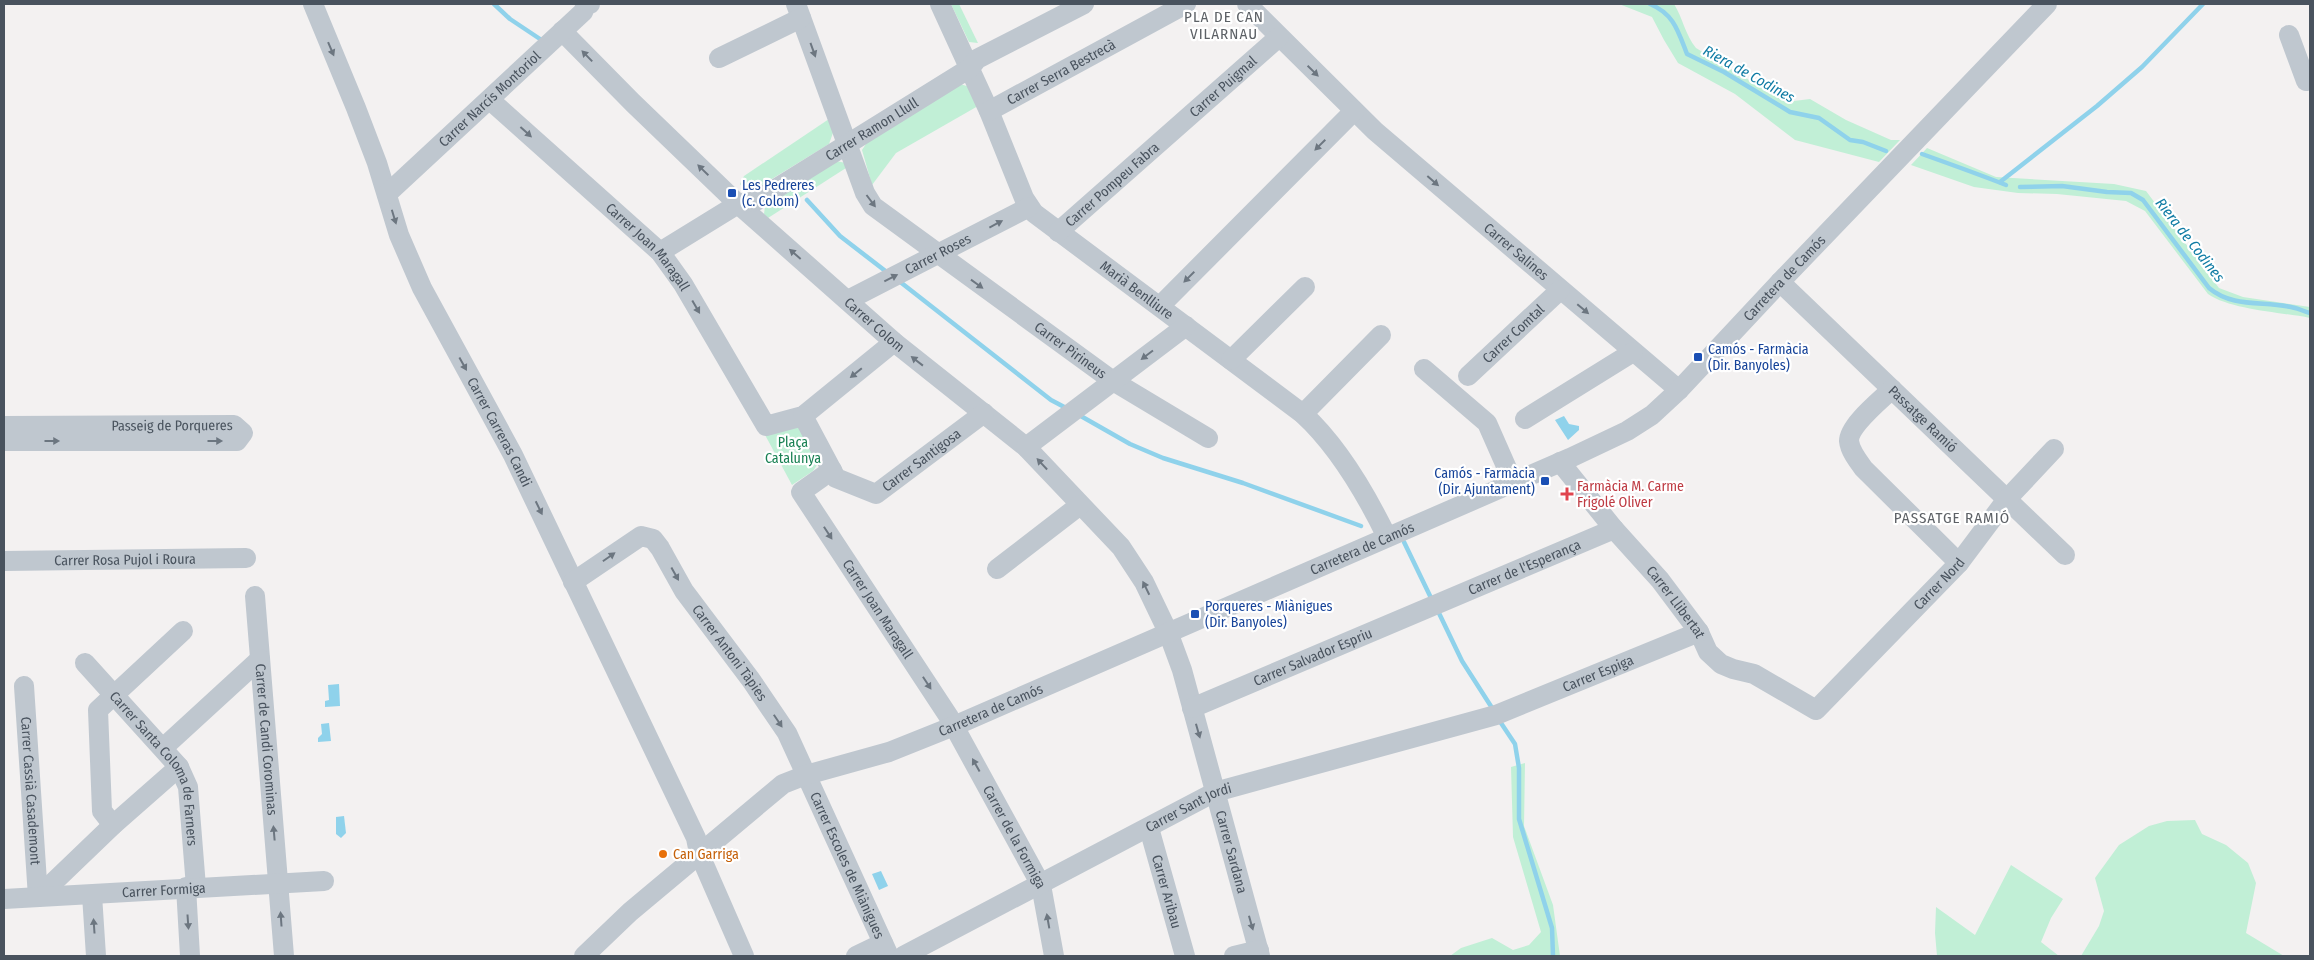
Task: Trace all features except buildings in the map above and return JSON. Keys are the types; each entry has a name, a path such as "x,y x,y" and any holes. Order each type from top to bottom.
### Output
{"street":[{"name":"Carrer Carreras Candi","path":"313,4 356,108 387,194 399,235 422,288 512,455 696,838 699,853 744,956"},
{"name":"Carrer Narcís Montoriol","path":"387,194 583,12 587,4"},
{"name":"Marià Benlliure","path":"940,4 989,110 1029,207 1041,220 1160,306 1303,414 1326,436 1343,461 1387,537"},
{"name":"Carrer Ramon Llull","path":"660,252 738,204 756,201 847,146 970,68 977,59 1084,4"},
{"name":"Carrer Serra Bestrecà","path":"989,110 1186,4"},
{"name":"Carrer Salines","path":"1246,4 1354,111 1560,290 1679,390"},
{"name":"Carretera de Camós","path":"584,956 606,934 699,853 783,784 806,775 888,752 954,726 1560,462 1627,431 1652,415 1679,390 2047,4"},
{"path":"719,58 799,11"},
{"name":"Carrer Pirineus","path":"799,11 847,146 869,201 938,255 1113,381 1208,438"},
{"name":"Carrer Colom","path":"562,31 633,103 738,204 894,342 1026,447 1120,547 1144,582 1168,632"},
{"path":"2289,35 2308,80"},
{"name":"Carrer Puigmal","path":"1168,136 1279,37"},
{"name":"Carrer Joan Maragall","path":"490,100 660,252 683,284 766,426 803,416"},
{"path":"1160,306 1354,111"},
{"name":"Carrer Pompeu Fabra","path":"1058,232 1168,136"},
{"name":"Carrer Roses","path":"848,300 1029,207"},
{"name":"Passatge Ramió","path":"1780,282 2065,555"},
{"path":"1231,360 1305,288"},
{"name":"Carrer Comtal","path":"1468,376 1560,290"},
{"path":"1026,447 1186,326"},
{"path":"1303,414 1381,335"},
{"path":"832,470 803,416 894,342"},
{"path":"1525,419 1633,352"},
{"path":"1424,369 1487,423 1513,482"},
{"path":"1892,389 1862,418 1853,430 1849,440 1853,454 1870,475 1959,563"},
{"name":"Carrer Santigosa","path":"832,470 836,478 876,494 984,413"},
{"name":"Passeig de Porqueres","path":"4,426 234,425 243,433 237,441 4,441"},
{"name":"Carrer Nord","path":"1816,710 1959,563 2007,499 2054,449"},
{"name":"Carrer Llibertat","path":"1560,462 1614,529 1660,580 1699,632 1708,652 1722,664 1754,674 1816,710"},
{"name":"Carrer Joan Maragall","path":"832,470 802,492 954,726"},
{"path":"996,570 1080,505"},
{"name":"Carrer de l'Esperança","path":"1435,605 1614,529"},
{"name":"Carrer Antoni Tàpies","path":"573,582 641,536 653,539 684,591 787,733 806,775"},
{"name":"Carrer Rosa Pujol i Roura","path":"4,561 246,558"},
{"name":"Carrer de Candi Corominas","path":"255,596 284,956"},
{"name":"Carrer Salvador Espriu","path":"1192,708 1435,605"},
{"path":"113,825 102,811 98,710 183,631"},
{"name":"Carrer Sardana","path":"1168,632 1182,670 1259,953"},
{"name":"Carrer Espiga","path":"1496,715 1699,632"},
{"path":"162,748 260,658"},
{"name":"Carrer Santa Coloma de Farners","path":"85,663 179,768 188,787 191,887 190,956"},
{"name":"Carrer Cassià Casademont","path":"24,686 38,897"},
{"name":"Carrer Sant Jordi","path":"903,956 1215,792 1496,715"},
{"name":"Carrer de la Formiga","path":"954,726 1041,885 1054,956"},
{"path":"38,897 113,825 179,768"},
{"name":"Carrer Escoles de Miànigues","path":"806,775 886,950"},
{"name":"Carrer Aribau","path":"1149,828 1185,956"},
{"name":"Carrer Formiga","path":"4,899 278,882 324,881"},
{"path":"92,895 96,956"},
{"path":"856,956 886,950"},
{"path":"1234,956 1259,953"}],"green space":[{"path":"951,4 959,4 978,43 969,42"},
{"path":"1619,4 1674,4 1689,38 1696,48 1786,102 1810,99 1846,120 1891,140 1900,140 1879,162 1795,140 1735,94 1678,63 1652,17"},
{"path":"960,84 970,87 978,106 896,153 872,185 862,150 868,141"},
{"path":"829,119 834,130 829,144 752,191 746,192 740,184 744,176"},
{"path":"1927,148 1996,177 2114,184 2146,191 2219,288 2243,297 2310,307 2310,318 2230,304 2208,294 2145,211 2126,201 2057,194 2018,193 1974,187 1911,165"},
{"path":"836,161 846,163 846,168 768,218 764,214 765,206"},
{"name":"Plaça Catalunya","path":"796,425 803,428 819,462 813,471 792,485 764,433"},
{"path":"1525,763 1524,826 1553,905 1560,956 1450,956 1461,948 1492,938 1513,950 1529,945 1541,932 1513,837 1511,767"},
{"path":"2195,820 2202,834 2226,845 2248,863 2256,883 2246,933 2284,956 2081,956 2099,926 2104,911 2095,878 2119,845 2149,826 2167,821"},
{"path":"2011,865 2063,899 2051,918 2041,942 2059,956 1937,956 1935,933 1936,907 1975,935"}],"water":[{"path":"1564,416 1569,424 1579,426 1579,430 1568,440 1555,420"},
{"path":"339,684 340,706 325,707 325,701 329,700 328,685"},
{"path":"329,723 331,741 318,742 318,738 322,734 321,724"},
{"path":"344,816 346,833 341,838 336,834 336,817"},
{"path":"881,871 888,886 879,890 872,874"}],"waterway":[{"path":"494,4 510,19 540,39"},
{"name":"Riera de Codines","path":"1650,4 1670,18 1678,31 1687,54 1724,72 1790,112 1819,118 1850,140 1863,142 1886,151"},
{"path":"2000,182 2097,106 2142,67 2203,4"},
{"name":"Riera de Codines","path":"1922,154 2006,185"},
{"name":"Riera de Codines","path":"2020,187 2062,186 2131,193 2143,200 2209,288 2219,295 2250,303 2297,308 2310,313"},
{"path":"807,200 840,236 888,273"},
{"path":"899,281 1051,400 1068,409"},
{"path":"1079,415 1130,444 1163,458 1243,483 1361,526"},
{"path":"1404,542 1432,600"},
{"path":"1437,609 1462,661 1494,711"},
{"path":"1499,720 1515,744 1519,768 1519,819 1552,928 1553,956"}],"place":[{"name":"Les Pedreres (c. Colom)","path":"732,193"},
{"name":"Camós - Farmàcia (Dir. Banyoles)","path":"1698,357"},
{"name":"Camós - Farmàcia (Dir. Ajuntament)","path":"1545,481"},
{"name":"Farmàcia M. Carme Frigolé Oliver","path":"1567,494"},
{"name":"Porqueres - Miànigues (Dir. Banyoles)","path":"1195,614"},
{"name":"Can Garriga","path":"663,854"}],"district":[{"name":"PLA DE CAN VILARNAU","path":"1224,26"},
{"name":"PASSATGE RAMIÓ","path":"1952,518"}]}
